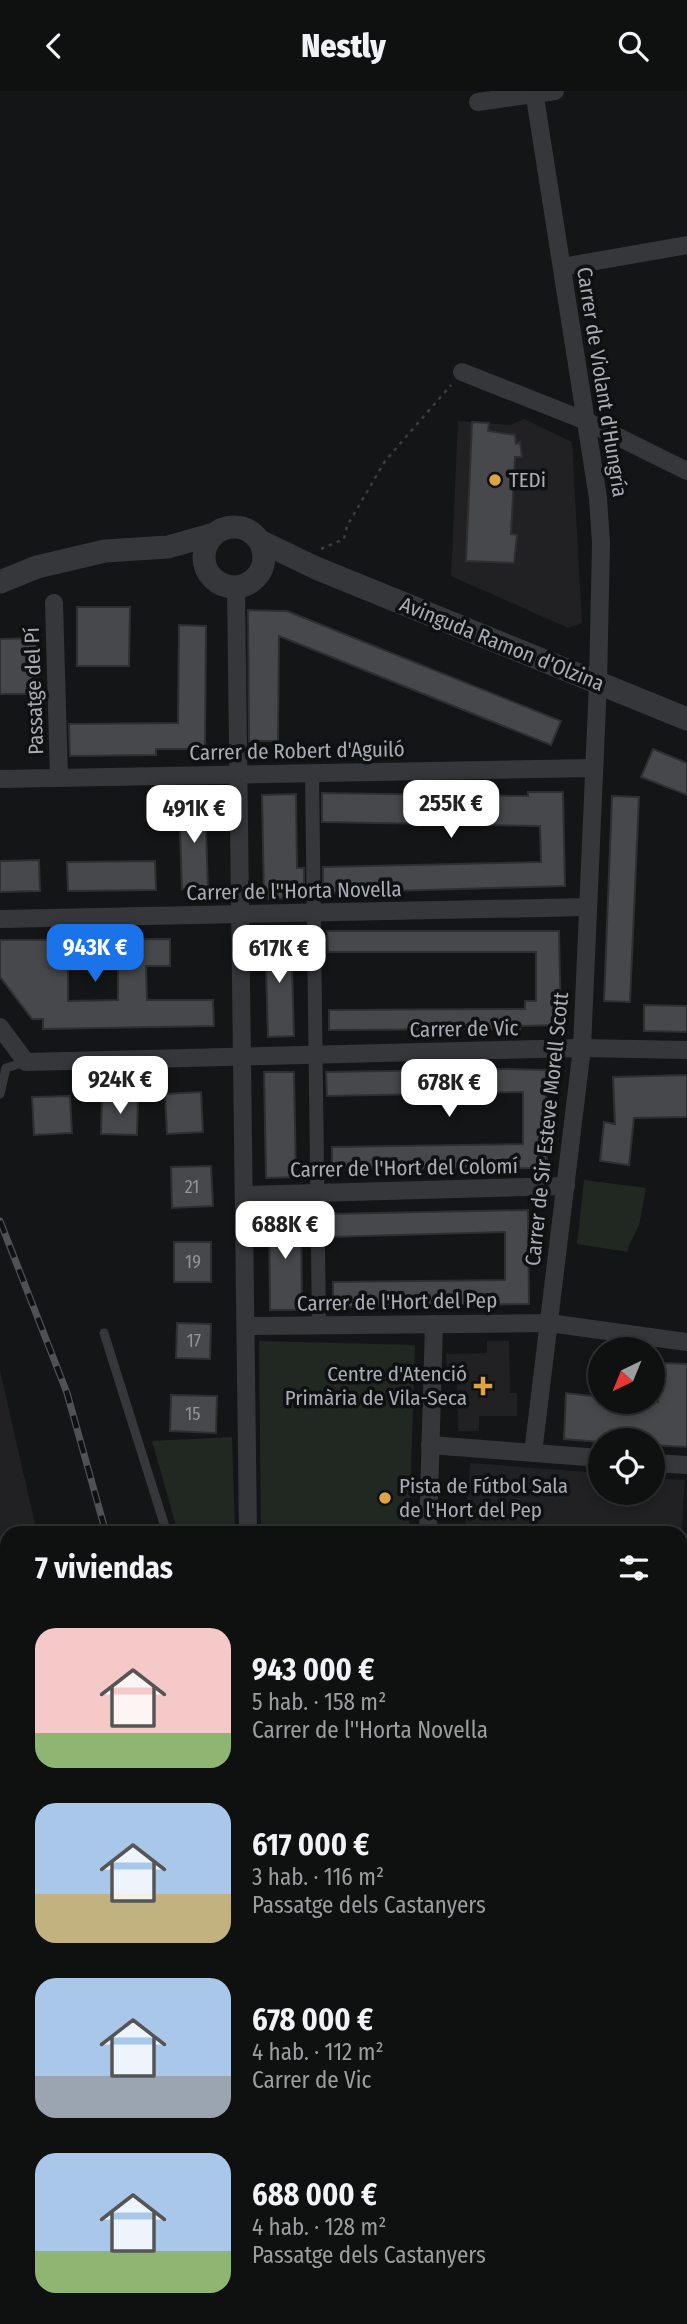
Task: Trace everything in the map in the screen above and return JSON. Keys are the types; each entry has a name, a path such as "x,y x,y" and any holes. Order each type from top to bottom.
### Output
{"street":[{"path":"478,102 555,91"},
{"name":"Carrer de Violant d'Hungría","path":"534,93 598,498 601,544 598,683"},
{"path":"562,267 687,245"},
{"path":"462,372 586,421 687,471"},
{"path":"0,582 37,567 105,551 168,547 214,534 225,528 239,527 251,532 260,541 264,557 260,573 250,583 236,587 226,586 209,573 205,564 205,548 214,534"},
{"name":"Avinguda Ramon d'Olzina","path":"260,541 316,568 687,719"},
{"path":"168,547 187,553 205,564"},
{"name":"Avinguda Ramon d'Olzina","path":"260,573 285,566 316,568"},
{"path":"236,587 248,1526"},
{"name":"Passatge del Pí","path":"54,603 60,778"},
{"name":"Carrer de Sir Esteve Morell Scott","path":"533,1453 582,1048 598,683"},
{"name":"Carrer de Robert d'Aguiló","path":"0,779 594,768"},
{"path":"312,773 319,1325"},
{"name":"Carrer de l''Horta Novella","path":"0,919 588,907"},
{"path":"0,1027 26,1062"},
{"name":"Carrer de Vic","path":"26,1062 582,1048 687,1050"},
{"name":"Carrer de l'Hort del Colomí","path":"244,1195 565,1187"},
{"name":"Carrer de l'Hort del Pep","path":"246,1326 549,1323 687,1342"},
{"path":"428,1526 434,1324"},
{"path":"430,1445 588,1457"},
{"path":"665,1463 687,1465"}],"lane":[{"path":"0,1094 6,1068 26,1062"},
{"path":"104,1333 165,1526"}],"path":[{"path":"292,557 319,550 344,539 347,526 384,461 462,372"}],"shaded area":[{"path":"524,419 572,442 582,623 568,628 451,576 458,421 511,425"},
{"path":"584,1180 646,1188 639,1225 628,1252 577,1244"},
{"path":"259,1341 415,1345 409,1526 261,1526"},
{"name":"Centre d'Atenció Primària de Vila-Seca","path":"487,1341 509,1341 510,1393 517,1393 517,1416 479,1416 479,1431 458,1431 457,1378 447,1378 446,1354 487,1353"},
{"path":"0,1370 35,1526 0,1526"},
{"path":"232,1437 235,1526 176,1526 152,1441"},
{"path":"470,1463 588,1472 588,1505 665,1505 665,1479 685,1480 682,1526 466,1526"}],"building":[{"path":"472,422 489,423 488,431 515,435 516,444 520,442 522,457 515,457 511,534 517,535 514,563 466,561"},
{"path":"77,607 130,607 129,666 77,666"},
{"path":"248,610 287,611 561,721 551,745 279,636 278,741 249,741"},
{"path":"179,625 206,626 205,749 156,749 156,755 70,756 69,724 178,723"},
{"path":"37,638 38,694 0,694 0,639"},
{"path":"653,749 687,763 687,795 641,777"},
{"path":"528,792 563,792 565,886 323,893 323,867 541,862 540,826 322,822 322,793 528,796"},
{"path":"296,794 297,868 304,868 304,893 298,893 298,898 264,899 262,795"},
{"path":"612,796 639,797 630,1002 604,1001"},
{"path":"205,802 208,888 182,889 179,803"},
{"path":"39,860 40,891 0,892 0,861"},
{"path":"155,861 156,890 68,891 67,862"},
{"path":"327,931 559,931 561,1025 520,1026 520,1029 329,1030 329,1010 525,1009 525,1001 536,1001 536,952 328,952"},
{"path":"265,933 291,933 294,1036 268,1037"},
{"path":"170,939 170,966 146,966 147,1000 213,1000 214,1026 43,1029 43,1019 32,1019 0,977 0,940","holes":["118,967 118,1000 68,1001 68,968"]},
{"path":"644,1005 687,1006 687,1032 644,1031"},
{"path":"546,1070 547,1168 332,1169 332,1147 523,1144 523,1092 327,1096 326,1072"},
{"path":"264,1072 294,1072 296,1177 266,1178"},
{"path":"687,1075 687,1117 634,1118 629,1165 600,1161 604,1122 615,1124 613,1077"},
{"path":"201,1092 203,1132 167,1134 165,1094"},
{"path":"70,1096 72,1133 34,1135 32,1097"},
{"path":"102,1096 138,1097 137,1135 101,1134"},
{"path":"211,1166 213,1206 172,1208 171,1167"},
{"path":"528,1210 529,1304 333,1307 333,1282 505,1280 505,1232 328,1237 327,1214"},
{"path":"269,1212 301,1212 302,1310 270,1310"},
{"path":"174,1242 211,1242 211,1282 174,1282"},
{"path":"177,1323 211,1324 210,1359 176,1358"},
{"path":"665,1363 687,1364 687,1447 665,1446 665,1428 588,1428 588,1441 564,1439 566,1393 588,1396 588,1414 665,1414"},
{"path":"171,1395 217,1396 216,1433 170,1431"}],"railway":[{"path":"0,1221 67,1393 104,1526"}],"place":[{"name":"TEDi","path":"495,480"},
{"name":"Centre d'Atenció Primària de Vila-Seca","path":"483,1386"},
{"name":"Pista de Fútbol Sala de l'Hort del Pep","path":"385,1498"}]}
